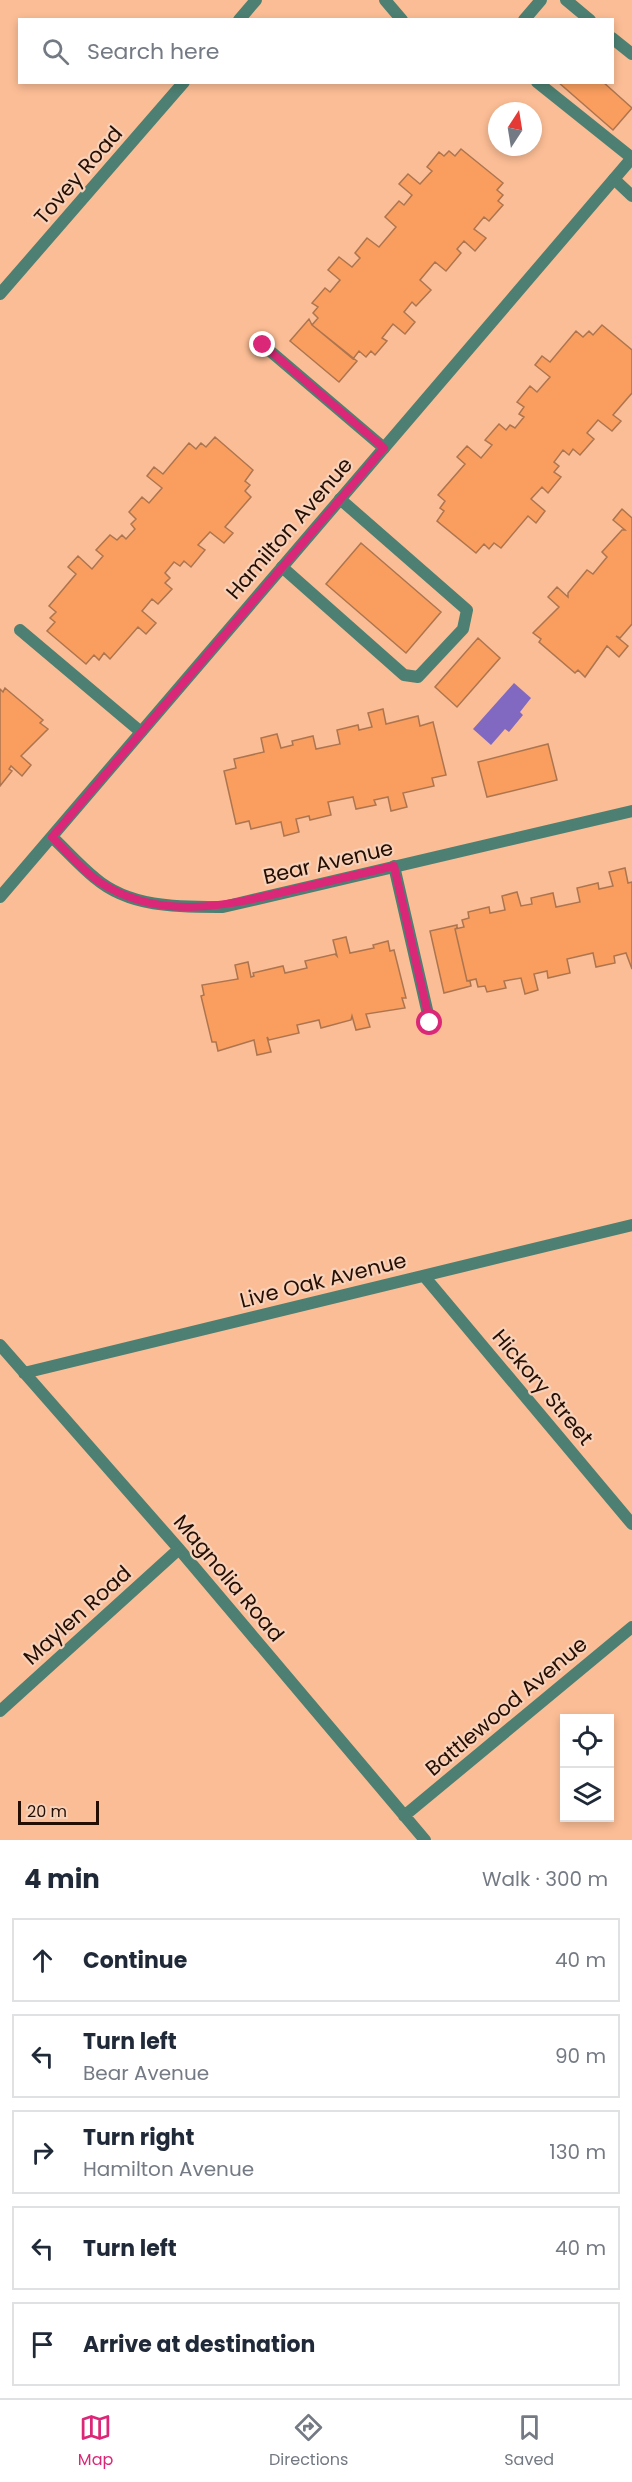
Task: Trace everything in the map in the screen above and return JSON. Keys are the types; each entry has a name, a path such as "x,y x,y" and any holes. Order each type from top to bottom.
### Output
{"street":[{"path":"241,18 256,0"},
{"path":"385,0 400,18"},
{"path":"526,18 541,0"},
{"path":"566,0 588,18"},
{"path":"614,40 632,54"},
{"name":"Tovey Road","path":"0,294 182,84"},
{"path":"540,84 632,158"},
{"name":"Hamilton Avenue","path":"0,897 632,158"},
{"path":"614,179 632,196"},
{"path":"263,345 384,448"},
{"path":"282,567 404,675 418,677 463,629 467,610 340,499"},
{"path":"20,630 141,732"},
{"name":"Bear Avenue","path":"52,837 96,880 144,903 180,907 223,907 632,811"},
{"path":"394,866 430,1023"},
{"name":"Live Oak Avenue","path":"24,1372 632,1225"},
{"name":"Hickory Street","path":"424,1276 632,1524"},
{"name":"Magnolia Road","path":"0,1345 179,1549 425,1840"},
{"name":"Maylen Road","path":"0,1711 179,1549"},
{"name":"Battlewood Avenue","path":"404,1816 632,1627"}],"shaded area":[{"path":"514,683 531,698 520,712 523,715 509,732 505,729 491,745 473,729"}],"building":[{"path":"560,84 605,84 632,108 613,130"},
{"path":"461,149 503,183 497,190 503,195 498,201 503,205 489,221 484,217 474,229 486,238 475,251 464,241 457,249 461,253 446,271 435,262 420,280 431,290 416,306 412,302 404,312 415,322 405,334 393,324 382,338 387,341 375,355 371,351 366,357 359,351 353,359 312,325 318,318 313,313 318,307 312,303 325,288 330,292 340,280 328,270 339,257 352,267 360,258 355,253 367,238 379,247 396,227 385,217 399,201 404,205 412,195 399,184 408,174 420,184 432,171 427,167 439,152 444,156 449,151 455,156"},
{"path":"309,319 312,325 357,361 339,382 290,341"},
{"path":"602,325 632,350 632,393 613,415 621,421 612,431 598,420 587,433 594,439 580,455 573,449 569,455 563,450 554,462 559,466 554,472 561,477 548,493 542,487 531,499 545,511 536,523 528,516 501,548 494,543 489,549 484,544 476,553 437,521 444,511 440,508 445,501 438,495 465,464 457,457 467,446 481,458 492,445 485,440 499,424 506,430 510,425 515,428 524,417 519,414 524,407 517,402 530,386 537,392 550,377 535,365 542,356 550,362 576,331 583,337 589,331 593,335"},
{"path":"215,437 253,470 245,481 250,485 245,491 251,497 225,527 233,533 224,543 210,532 198,545 205,550 191,567 184,561 180,566 174,562 165,573 170,578 165,583 172,589 158,604 152,599 142,611 156,623 146,634 138,627 110,659 104,653 99,660 94,655 86,664 47,631 55,622 50,618 56,612 49,606 76,574 68,567 78,556 92,569 103,556 96,550 110,535 117,540 122,535 126,539 135,529 131,524 136,519 129,512 142,497 149,503 162,488 147,476 154,467 163,474 189,443 196,449 201,443 206,447"},
{"path":"622,509 632,518 632,624 620,638 616,636 628,646 619,657 607,646 585,677 578,670 575,673 539,642 541,639 533,633 559,607 548,597 557,587 568,597 568,593 587,570 593,574 607,557 602,552 622,530 625,530 613,520"},
{"path":"361,543 441,612 406,653 326,584"},
{"path":"478,638 500,658 457,707 435,687"},
{"path":"5,688 43,720 40,723 48,729 21,756 31,765 22,776 11,766 9,769 12,771 0,786 0,689 3,692"},
{"path":"383,709 386,724 418,716 420,726 433,722 446,775 432,778 434,786 403,793 407,807 391,811 388,797 374,800 376,805 356,809 353,797 328,802 331,815 310,820 309,816 296,819 299,832 284,836 281,822 251,829 249,821 236,824 224,771 236,768 234,759 264,752 261,738 277,734 281,748 293,745 292,741 313,736 316,749 340,744 337,730 358,725 359,730 372,727 368,713"},
{"path":"548,744 557,780 487,797 478,762"},
{"path":"625,868 628,883 632,882 632,969 626,953 614,956 615,963 596,967 593,953 567,959 570,973 548,978 547,971 534,974 538,990 525,994 521,978 504,981 506,988 487,992 485,986 478,987 476,979 467,981 455,929 464,927 462,920 469,918 468,912 489,907 490,913 505,910 502,896 517,892 521,906 532,904 531,898 553,893 556,907 580,902 577,888 598,883 599,889 613,886 609,872"},
{"path":"457,925 455,929 467,981 470,981 471,986 444,993 430,931"},
{"path":"346,937 350,953 374,948 373,945 388,941 390,951 394,950 406,998 402,998 405,1008 366,1014 370,1027 356,1030 352,1016 351,1020 321,1028 319,1020 297,1025 299,1033 269,1040 267,1037 271,1052 257,1055 254,1040 218,1051 216,1042 212,1042 201,996 204,995 202,985 238,979 235,965 248,962 251,977 254,976 253,973 283,966 285,973 307,968 305,961 335,954 337,956 333,940"}],"route":[{"path":"263,345 384,448 52,837 96,880 144,903 180,907 223,907 394,866 430,1023"}]}
